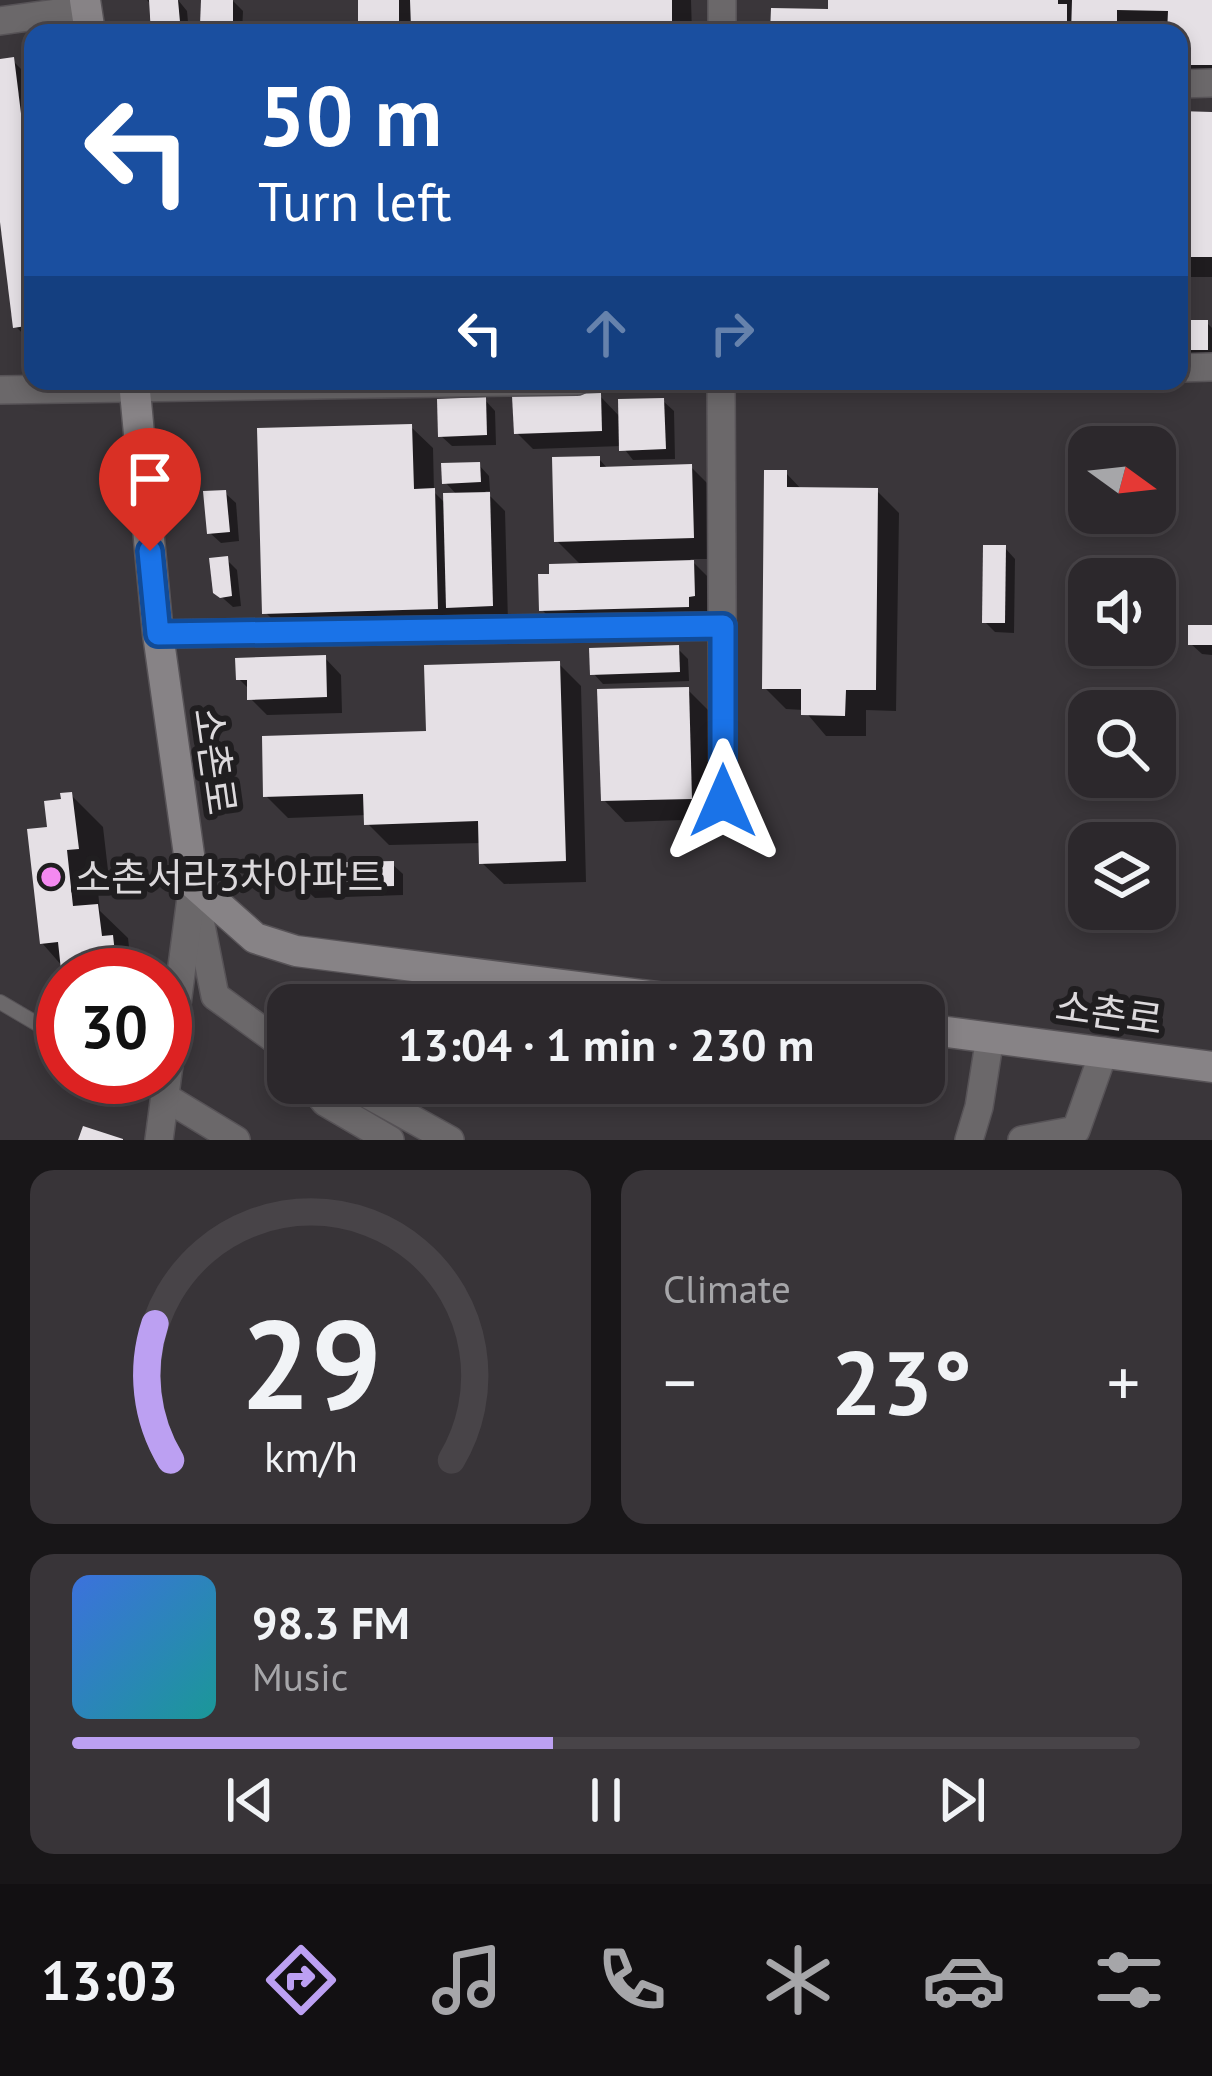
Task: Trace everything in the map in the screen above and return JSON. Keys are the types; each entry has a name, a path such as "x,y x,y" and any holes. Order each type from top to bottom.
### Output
{"street":[{"path":"0,21 87,14"},
{"name":"소촌로","path":"135,390 158,634 193,883"},
{"path":"721,390 723,801"},
{"path":"158,634 723,626"},
{"path":"184,948 193,883"},
{"path":"193,883 255,938 296,951 555,984"},
{"path":"193,883 214,996 267,1034"},
{"name":"소촌로","path":"945,1032 1212,1066"},
{"path":"969,1140 990,1037"},
{"path":"1022,1140 1076,1130 1104,1051"},
{"path":"159,1140 164,1104"},
{"path":"177,1104 236,1140"},
{"path":"328,1104 390,1140"},
{"path":"385,1104 450,1140"}],"lane":[{"path":"0,1002 36,1023"}],"building":[{"path":"149,0 178,0 180,24 150,24"},
{"path":"201,0 233,0 233,24 200,24"},
{"path":"358,0 399,0 399,24 358,23"},
{"path":"410,0 672,0 672,24 411,24"},
{"path":"828,0 1058,0 1058,4 1067,4 1067,24 770,24 771,8 828,9"},
{"path":"1072,0 1212,0 1212,65 1188,65 1188,24 1167,24 1168,11 1117,10 1117,24 1071,24"},
{"path":"14,57 24,138 24,326 13,328 0,222 0,59"},
{"path":"1188,111 1212,112 1212,257 1188,257"},
{"path":"1188,320 1208,320 1208,350 1188,350"},
{"path":"601,393 602,431 514,434 512,396"},
{"path":"486,397 487,435 438,437 437,399"},
{"path":"664,398 666,449 619,451 618,399"},
{"path":"412,424 414,489 435,488 438,609 262,614 257,428"},
{"path":"600,456 600,467 692,464 694,538 554,542 552,457"},
{"path":"480,462 481,482 442,484 441,463"},
{"path":"764,470 787,470 787,487 878,488 876,690 846,690 845,716 801,715 801,689 762,689"},
{"path":"226,490 230,532 207,534 203,491"},
{"path":"490,492 493,606 446,608 443,493"},
{"path":"983,545 1006,545 1005,623 982,623"},
{"path":"228,556 232,596 220,598 213,593 209,558"},
{"path":"694,560 695,596 689,597 689,607 539,611 538,574 549,574 549,564"},
{"path":"1188,625 1212,625 1212,645 1188,645"},
{"path":"679,645 680,672 590,675 589,648"},
{"path":"326,655 327,697 247,700 247,680 236,680 235,658"},
{"path":"560,661 566,861 479,864 478,821 364,825 363,794 263,797 262,736 426,731 424,665"},
{"path":"689,687 692,799 601,801 597,689"},
{"name":"소촌서라3차아파트","path":"72,792 79,849 67,850 73,906 98,904 102,936 113,935 114,948 40,944 27,829 47,827 44,801 61,799 60,793"},
{"path":"394,861 394,886 301,889 300,863"},
{"path":"83,1126 123,1139 123,1140 78,1140"}],"place":[{"name":"소촌서라3차아파트","path":"51,877"}],"route":[{"path":"150,551 158,634 723,626 723,801"}]}
